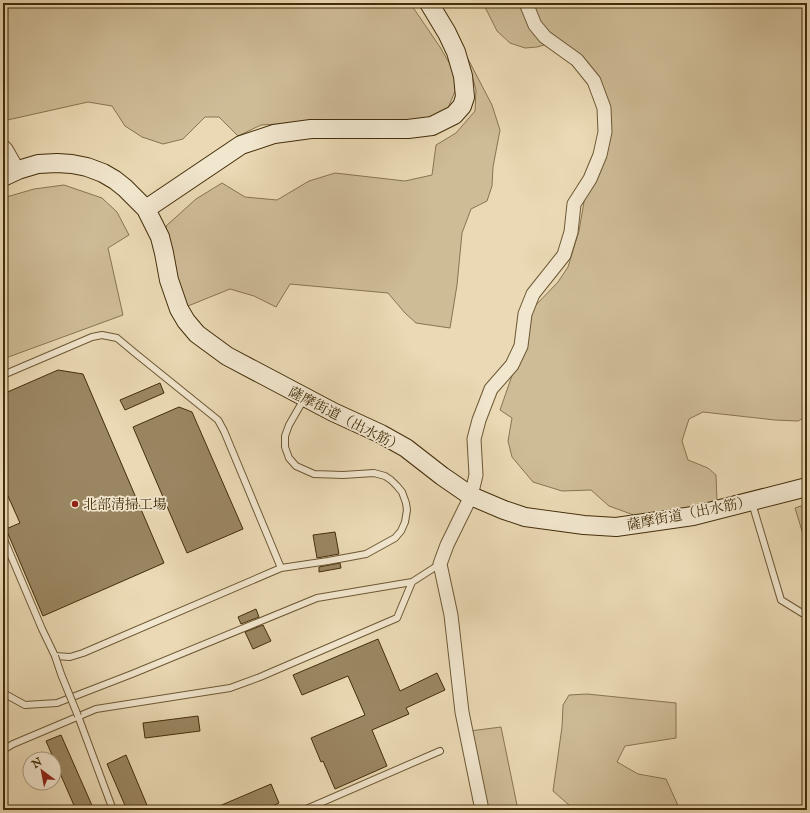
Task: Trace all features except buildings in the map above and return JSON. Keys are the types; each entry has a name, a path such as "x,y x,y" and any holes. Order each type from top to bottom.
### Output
{"street":[{"path":"146,209 242,145 274,134 311,129 408,129 432,126 454,115 462,106 465,97 463,76 456,52 447,33 429,3"},
{"path":"482,810 462,712 451,615 440,564 447,545 471,496 476,475 474,439 479,420 491,390 512,365 521,346 525,314 533,294 564,255 571,232 574,204 590,180 600,155 605,132 604,108 594,81 577,60 545,37 535,25 526,3"},
{"path":"3,146 6,149 10,173"},
{"name":"薩摩街道（出水筋）","path":"10,173 38,164 58,163 87,167 103,173 115,180 146,209 160,237 169,280 177,303 182,315 198,334 226,356 333,412 381,434 406,448 471,496 504,510 525,517 584,526 616,527 693,516 807,487"}],"lane":[{"path":"3,375 92,337 102,335 117,338 218,420 224,431 281,568"},
{"path":"55,656 70,657 83,653 281,568 366,554 396,538 405,522 407,510 402,492 391,480 385,476 374,473 343,475 314,474 296,466 289,458 285,447 285,436 289,425 305,397"},
{"path":"752,502 781,600 807,616"},
{"path":"3,537 55,656 113,810"},
{"path":"3,693 25,705 57,702 132,674 317,598 412,582 440,564"},
{"path":"3,750 96,709 230,688 260,677 397,618 412,582"},
{"path":"304,810 440,751"}],"shaded area":[{"path":"3,3 410,3 440,47 454,71 456,89 448,108 437,116 421,121 261,125 238,136 219,117 205,117 183,139 163,144 142,137 125,126 112,106 88,102 3,121"},
{"path":"483,3 807,3 807,416 798,421 703,412 689,419 682,441 688,460 708,468 716,475 717,501 645,520 609,506 591,490 562,491 533,482 512,457 508,441 512,418 500,410 521,350 533,308 558,282 568,267 579,231 585,196 606,156 604,89 558,41 537,47 525,48 510,43 497,31"},
{"path":"467,57 492,105 500,130 493,167 492,186 487,201 471,209 462,233 457,285 450,328 416,323 405,313 388,293 290,284 276,307 254,296 230,289 188,306 180,293 168,244 166,226 196,199 222,183 245,197 277,200 309,181 335,173 405,181 432,175 436,145 456,133 475,111 476,90"},
{"path":"64,185 102,198 117,212 129,235 108,248 123,315 3,359 3,198 34,189"},
{"path":"807,504 807,544 806,544 795,508"},
{"path":"587,694 676,703 676,738 625,746 617,762 638,774 666,779 680,810 571,810 569,805 553,791 562,727 563,705 569,695"},
{"path":"501,727 518,810 482,810 462,732"}],"place":[{"name":"北部清掃工場","path":"75,504"}]}
